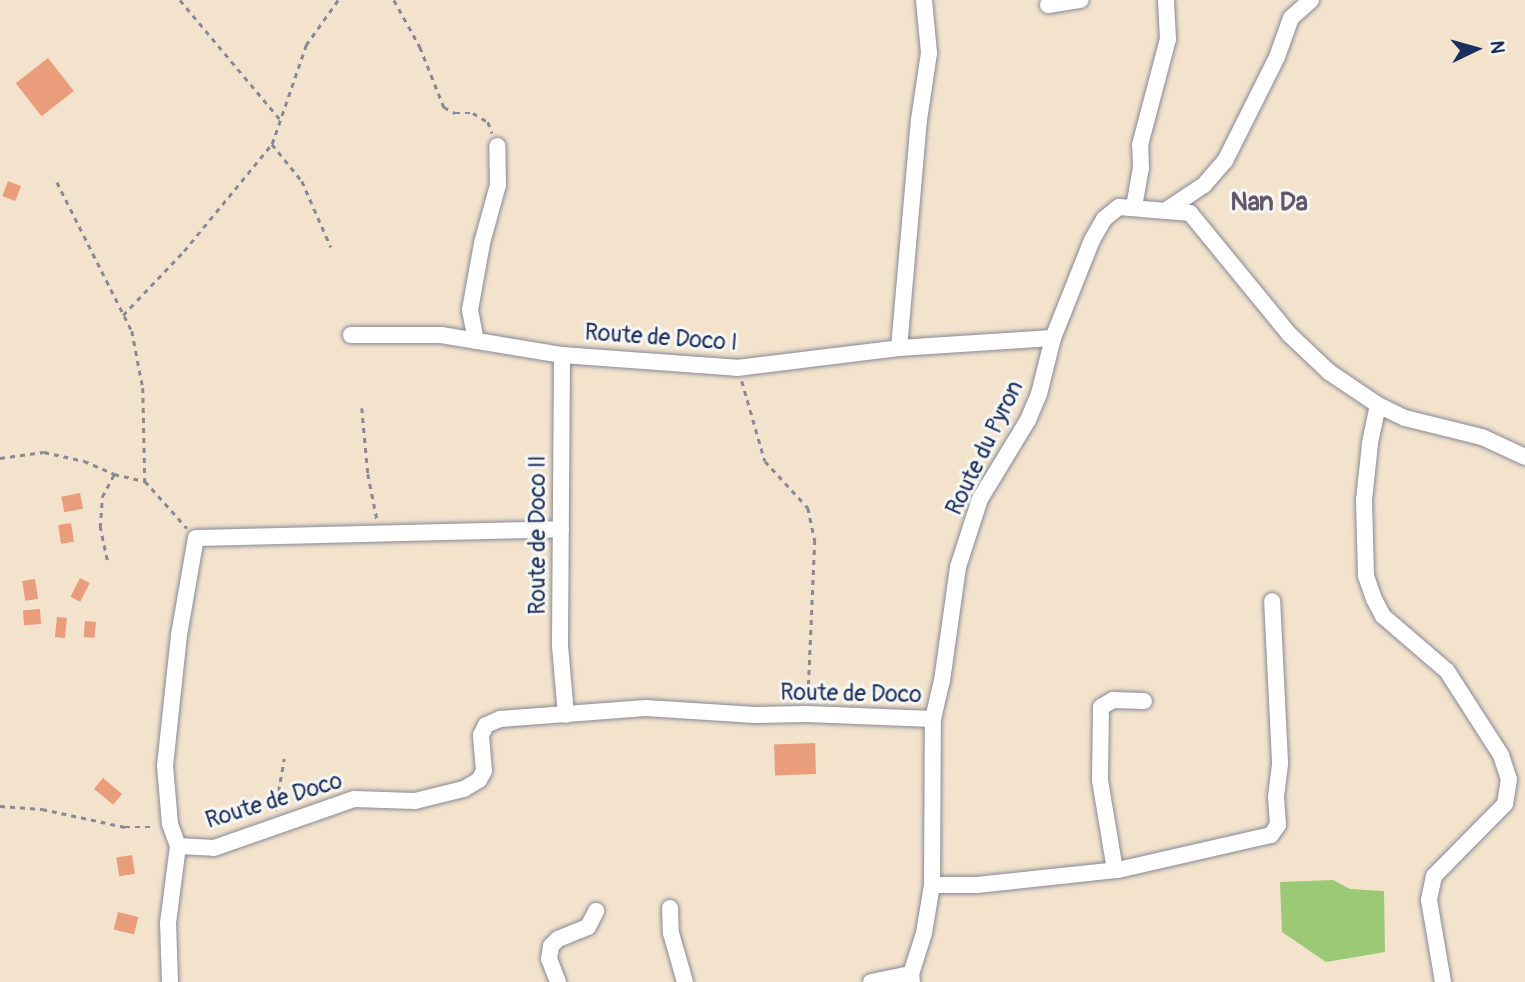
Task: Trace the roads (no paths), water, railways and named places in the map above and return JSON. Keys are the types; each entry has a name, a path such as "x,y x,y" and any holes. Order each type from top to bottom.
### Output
{"street":[{"path":"899,348 919,120 929,53 924,0"},
{"path":"1048,5 1081,0"},
{"path":"1133,207 1145,121 1168,38 1166,0"},
{"path":"1168,209 1204,185 1226,161 1242,122 1278,57 1292,18 1292,0"},
{"path":"1292,18 1311,0"},
{"path":"476,341 471,328 470,310 482,243 498,185 497,146"},
{"name":"Route du Pyron","path":"912,978 924,933 932,885 933,719 942,681 958,566 968,531 980,499 1028,420 1040,394 1053,338 1092,240 1104,219 1119,207 1168,209"},
{"path":"1168,209 1190,213 1290,335 1329,372 1378,405 1405,418 1522,450"},
{"name":"Route de Doco I","path":"351,335 442,335 562,355 737,368 899,348 1053,338"},
{"name":"Route de Doco II","path":"562,355 560,646 566,715"},
{"path":"1378,405 1370,444 1364,500 1366,576 1374,599 1383,617 1447,671 1502,755 1510,779 1509,796 1505,804 1434,876 1429,900 1443,982"},
{"name":"Route de Doco","path":"561,530 196,538 179,635 165,766 170,824 178,846 214,848 354,799 415,801 464,789 479,780 484,771 481,735 486,725 500,719 646,708 755,715 807,714 933,719"},
{"path":"932,885 976,885 1115,870 1256,841 1271,835 1278,825 1278,682 1272,601"},
{"path":"1115,870 1100,780 1101,708 1113,700 1144,701"},
{"path":"170,982 168,923 178,846"},
{"path":"670,908 671,933 685,982"},
{"path":"558,982 549,959 551,946 558,939 588,928 596,911"},
{"path":"871,982 912,978"}],"district":[{"name":"Nan Da","path":"1269,203"}]}
